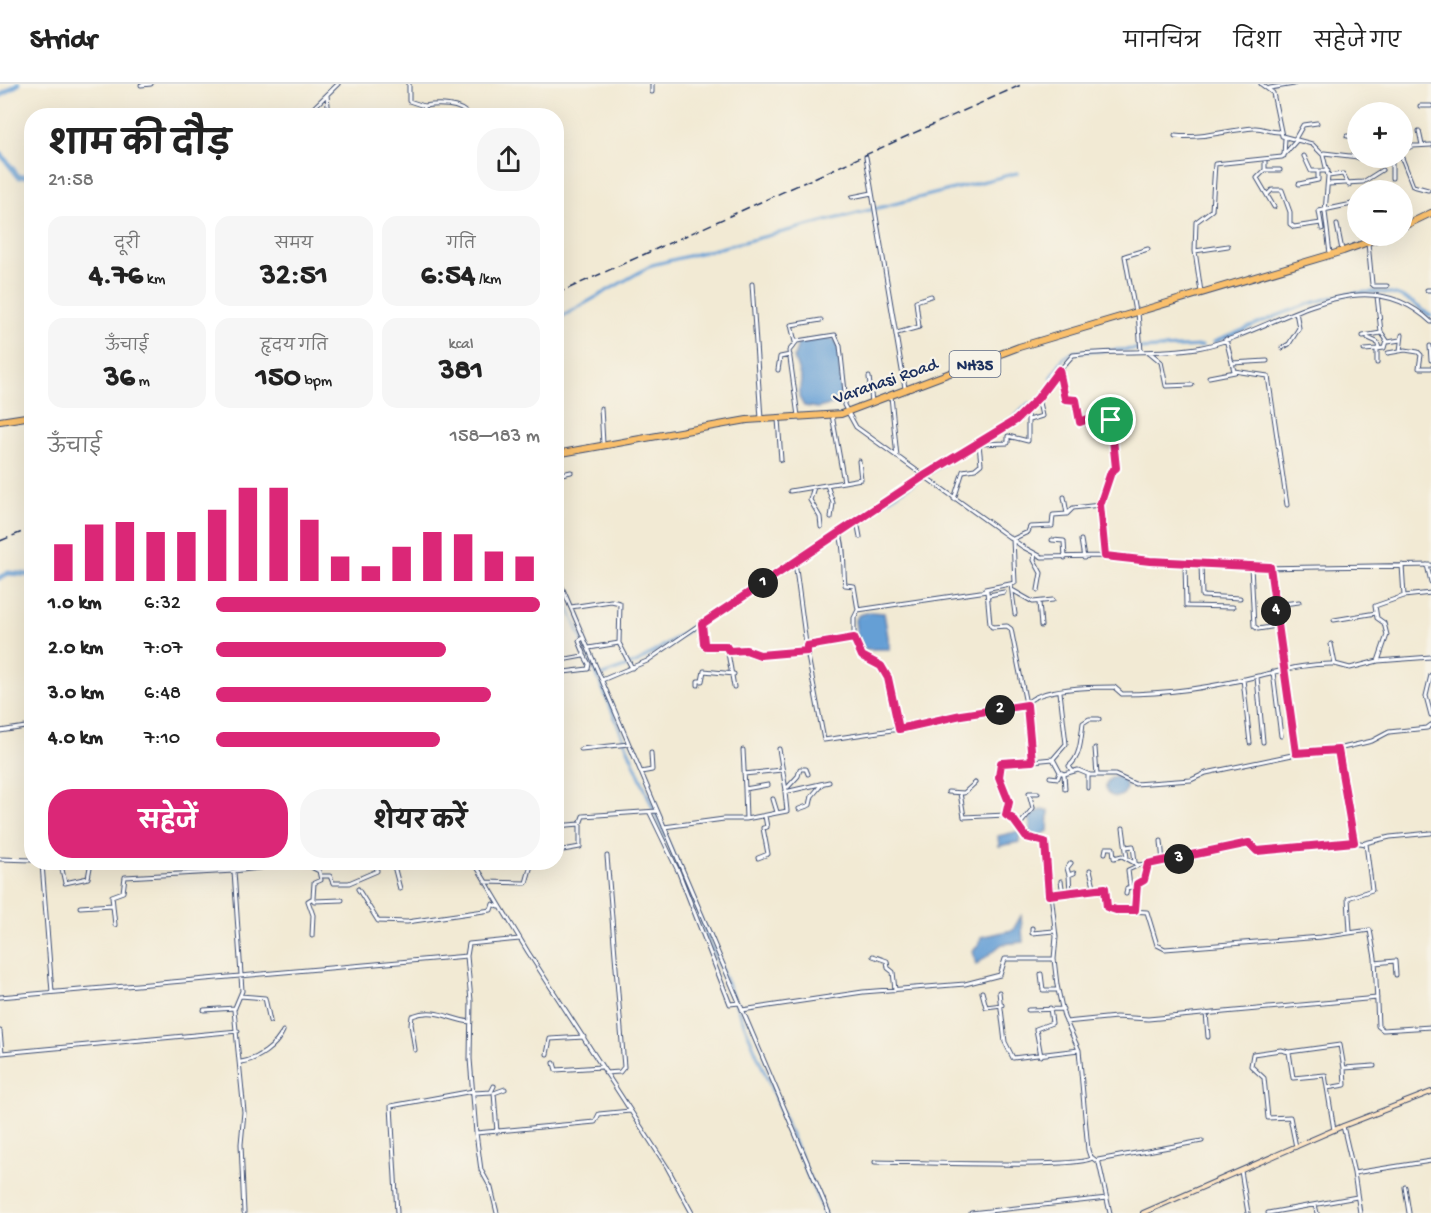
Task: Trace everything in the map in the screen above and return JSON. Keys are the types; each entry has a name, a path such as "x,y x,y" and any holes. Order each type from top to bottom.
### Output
{"highway":[{"path":"1413,222 1431,213"},
{"name":"Varanasi Road","path":"564,453 761,419 849,412 1019,347 1359,246"},
{"path":"0,421 24,417"}],"street":[{"path":"141,85 151,84"},
{"path":"313,108 338,84"},
{"path":"409,84 410,102 424,106 442,105 457,108"},
{"path":"652,84 652,92"},
{"path":"1261,84 1270,88 1294,84"},
{"path":"1270,88 1274,96 1281,132 1285,138 1284,156"},
{"path":"327,95 328,108"},
{"path":"1420,106 1431,106"},
{"path":"1201,294 1195,251 1197,220 1212,210 1215,164 1284,156 1296,140 1303,125 1317,123"},
{"path":"1175,136 1209,136 1257,127 1270,133 1281,132"},
{"path":"1419,131 1422,145"},
{"path":"1285,138 1314,145 1323,153 1328,173 1325,208 1330,255"},
{"path":"1413,147 1431,145"},
{"path":"1323,153 1347,156"},
{"path":"1304,156 1310,169 1343,174 1347,181"},
{"path":"866,157 906,391"},
{"path":"1265,159 1265,170"},
{"path":"1392,168 1392,178"},
{"path":"1406,168 1413,186 1428,190"},
{"path":"1274,207 1257,178 1258,174 1265,170 1280,170"},
{"path":"1368,180 1382,170"},
{"path":"1299,184 1318,180 1318,172"},
{"path":"1328,184 1347,184"},
{"path":"1267,195 1272,190 1282,190 1290,212 1290,224 1294,227 1321,223"},
{"path":"852,196 872,193"},
{"path":"1322,229 1319,212 1325,208 1347,205"},
{"path":"1337,225 1342,252"},
{"path":"1195,251 1228,246"},
{"path":"1368,246 1372,284 1387,286"},
{"path":"1141,350 1137,312 1125,256 1148,249"},
{"path":"752,284 761,419"},
{"path":"897,333 920,327 916,301 931,296"},
{"path":"1364,350 1384,348 1386,341 1381,333 1377,296"},
{"path":"601,677 632,665 702,624 922,475 1016,420 1038,398 1073,355 1195,349 1340,297 1390,296 1431,322"},
{"path":"1282,348 1289,344 1299,328 1296,312"},
{"path":"795,342 791,325 821,321"},
{"path":"1363,336 1381,333"},
{"path":"798,416 789,351 795,342 826,335 837,336 845,388 844,405 856,427 1035,554 1065,558 1105,556 1270,567 1429,565 1431,582"},
{"path":"1400,351 1402,335"},
{"path":"1368,338 1377,342 1377,363"},
{"path":"1226,339 1235,372"},
{"path":"1386,341 1400,340"},
{"path":"1430,346 1431,360"},
{"path":"1149,352 1161,362 1166,386 1192,385"},
{"path":"1388,353 1418,352 1421,355 1419,368 1431,368 1431,374"},
{"path":"778,370 780,357 790,355"},
{"path":"1232,363 1267,361"},
{"path":"1059,370 1065,399 1076,400 1080,422 1098,416 1111,418 1116,468 1111,472 1100,505 1105,556"},
{"path":"1209,377 1235,372 1262,373 1268,376 1287,505"},
{"path":"869,377 872,404"},
{"path":"891,396 897,457"},
{"path":"1028,419 1042,416 1038,398"},
{"path":"601,408 603,446"},
{"path":"977,444 1008,443 1008,436 1028,441 1028,419 1025,411"},
{"path":"832,415 844,482"},
{"path":"778,418 781,460"},
{"path":"954,498 963,471 975,470 981,464 977,444"},
{"path":"790,491 861,479 859,461"},
{"path":"564,474 571,472"},
{"path":"827,485 833,503 831,518"},
{"path":"814,487 810,500 820,517 821,527"},
{"path":"1064,497 1067,514"},
{"path":"1013,539 1028,532 1030,527 1052,526 1053,515 1067,514 1073,508 1100,505"},
{"path":"857,521 860,537"},
{"path":"839,533 844,546 841,555 845,585 854,586 858,610 854,618 854,638 862,656 881,666 888,678 899,729"},
{"path":"858,610 864,611 1011,585 1016,579 1013,539"},
{"path":"1052,540 1064,541 1065,558"},
{"path":"1081,540 1084,558"},
{"path":"1035,554 1035,562 1041,568 1038,590"},
{"path":"795,562 807,651 823,739 899,729 961,715 1016,708 1034,698 1075,688 1112,687 1122,694 1154,693 1257,677 1286,668 1335,664 1350,668 1378,661 1431,657"},
{"path":"1185,562 1186,606 1233,607"},
{"path":"1201,563 1202,596 1240,598"},
{"path":"1402,565 1404,596"},
{"path":"1251,566 1254,626 1258,629 1277,626"},
{"path":"1270,567 1297,754"},
{"path":"1011,585 1015,614"},
{"path":"983,589 989,595"},
{"path":"1012,590 1023,598 1027,597 1030,601 1053,600"},
{"path":"564,591 582,639 584,655 589,664 588,669 564,672"},
{"path":"989,595 1004,592"},
{"path":"1378,661 1387,635 1384,622 1378,619 1377,604 1404,596 1431,593"},
{"path":"989,595 987,616 990,624 1007,626 1011,629 1030,720 1032,761"},
{"path":"571,607 610,601 620,603 619,643 632,665"},
{"path":"1039,602 1041,627"},
{"path":"1275,605 1299,602"},
{"path":"1334,620 1377,613"},
{"path":"702,624 706,646 726,646 729,651 734,687"},
{"path":"807,646 854,638"},
{"path":"582,639 589,648 627,745 641,772 736,1004"},
{"path":"589,648 619,643"},
{"path":"1332,644 1335,664"},
{"path":"729,651 746,650 760,655 807,651"},
{"path":"564,659 584,655"},
{"path":"698,685 698,681 702,681 704,671 734,674"},
{"path":"1273,672 1281,736"},
{"path":"1431,675 1426,696 1431,715"},
{"path":"1257,677 1263,742"},
{"path":"1243,679 1250,743"},
{"path":"1006,815 1009,802 999,777 1001,763 1053,759 1066,744 1060,692"},
{"path":"1072,773 1070,766 1075,761 1079,749 1083,723 1089,719 1099,719"},
{"path":"1062,773 1080,771 1088,775 1119,776 1132,784 1188,780 1210,772 1297,754 1338,749 1372,741 1389,732 1427,728 1431,725"},
{"path":"0,731 24,727"},
{"path":"581,749 627,745"},
{"path":"1095,748 1097,775"},
{"path":"664,827 723,819 746,819 787,811 787,789 779,749"},
{"path":"1338,749 1354,842"},
{"path":"743,750 746,819"},
{"path":"641,772 652,770 651,753"},
{"path":"1053,759 1062,773 1065,789"},
{"path":"787,789 798,776 800,769 806,769 808,774"},
{"path":"744,774 782,770"},
{"path":"1050,777 1058,778 1062,773"},
{"path":"1088,775 1088,788"},
{"path":"787,789 829,782"},
{"path":"948,792 965,792 969,785 975,783"},
{"path":"799,809 810,805 813,793 822,784"},
{"path":"745,789 768,785"},
{"path":"960,793 964,817 1011,816 1026,837 1045,842 1058,990 1066,1022 1079,1050 1088,1150 1092,1158 1097,1160 1202,1141"},
{"path":"1018,826 1033,808 1029,793 1038,793"},
{"path":"773,798 777,812"},
{"path":"564,850 580,847 580,824 583,816 656,811"},
{"path":"651,813 736,1004 742,1010 829,1213"},
{"path":"758,858 768,854 763,828 768,827 765,816"},
{"path":"564,825 580,824"},
{"path":"1123,828 1127,858"},
{"path":"1105,853 1106,848 1113,848 1114,858 1127,858 1136,864 1148,864 1249,843 1257,851 1354,842 1365,843 1390,837 1431,833"},
{"path":"1161,841 1163,862"},
{"path":"1350,931 1348,898 1372,890 1365,843"},
{"path":"1126,847 1133,846 1136,864"},
{"path":"605,1073 620,1072 624,1067 608,856"},
{"path":"0,859 24,860"},
{"path":"1070,894 1067,868 1071,863"},
{"path":"1130,887 1128,870 1136,864"},
{"path":"1135,910 1138,881 1144,880 1148,864"},
{"path":"42,870 52,992"},
{"path":"62,870 65,883 88,878 90,870"},
{"path":"115,925 113,895 124,891 125,877 242,870"},
{"path":"317,870 321,876"},
{"path":"321,876 330,876 333,883 347,884 377,870"},
{"path":"395,870 400,889"},
{"path":"478,870 601,1067 667,1167 692,1213"},
{"path":"485,882 526,883 530,870"},
{"path":"1090,870 1095,890"},
{"path":"234,871 241,975 240,996 235,1008 244,1112 241,1148 244,1213"},
{"path":"1069,876 1074,873"},
{"path":"321,876 321,880 314,883 314,902 342,900"},
{"path":"1061,880 1063,894"},
{"path":"1126,894 1126,888 1137,886"},
{"path":"358,889 378,921 407,922 491,910 493,904 501,908"},
{"path":"1049,895 1107,889 1107,907 1116,910 1147,912 1157,945 1165,950 1321,937 1350,931 1371,931 1380,1029 1431,1027"},
{"path":"312,936 313,915 308,901 313,898"},
{"path":"80,907 113,905"},
{"path":"1032,928 1032,933 1036,934 1054,931"},
{"path":"497,1213 491,1188 481,1170 476,1133 467,956 469,944 520,939"},
{"path":"0,997 467,956"},
{"path":"873,956 887,961 888,968 893,972 895,990"},
{"path":"742,1010 863,992 965,984 1000,975 1005,959 1054,959"},
{"path":"1375,963 1395,961 1396,975"},
{"path":"1041,974 1043,990 1058,990"},
{"path":"982,992 986,1006 1002,1005"},
{"path":"999,992 1005,1042 1012,1057 1016,1059 1079,1050"},
{"path":"240,996 265,998 270,1022"},
{"path":"1066,1022 1116,1017 1148,1019 1377,998"},
{"path":"204,1010 235,1008"},
{"path":"1041,1056 1036,1030 1052,1023 1050,1008"},
{"path":"1028,1010 1063,1009"},
{"path":"1206,1013 1208,1037"},
{"path":"415,1050 411,1019 414,1015 446,1014 456,1021 471,1022"},
{"path":"0,1031 1,1053 238,1031"},
{"path":"240,1062 256,1059 276,1042 283,1031"},
{"path":"547,1054 550,1039 584,1037"},
{"path":"1296,1147 1290,1117 1268,1118 1263,1075 1251,1066 1253,1054 1281,1050 1289,1053 1340,1045 1345,1085 1327,1088"},
{"path":"1289,1053 1292,1077 1325,1075 1334,1131"},
{"path":"554,1063 556,1070 601,1067"},
{"path":"1344,1068 1374,1066"},
{"path":"397,1213 392,1104 408,1104 428,1097 491,1092 494,1086"},
{"path":"496,1132 494,1093 504,1089"},
{"path":"1143,1213 1343,1126 1431,1092"},
{"path":"476,1133 594,1123 598,1115 630,1111"},
{"path":"1343,1126 1360,1213"},
{"path":"875,1162 1042,1164 1082,1162 1092,1158"},
{"path":"1097,1160 1110,1213"},
{"path":"1354,1173 1431,1161"},
{"path":"1241,1171 1248,1213"},
{"path":"1405,1186 1409,1213"},
{"path":"1268,1213 1357,1197"},
{"path":"971,1213 1107,1198"},
{"path":"1315,1204 1317,1213"},
{"path":"1297,1208 1298,1213"}],"water":[{"path":"822,338 835,340 839,351 842,402 818,408 804,406 799,397 801,379 794,358 798,343"},
{"path":"870,612 884,613 890,649 864,649 857,636 855,620 859,615"},
{"path":"1116,777 1123,780 1126,787 1123,794 1116,797 1109,794 1106,787 1109,780"},
{"path":"1041,810 1049,811 1048,831 1037,837 1030,835 1030,816"},
{"path":"1020,831 1019,842 999,846 998,836"},
{"path":"1021,916 1023,942 1002,944 976,965 973,951 979,945 981,937 1013,930"}],"waterway":[{"path":"0,96 18,84"},
{"path":"0,153 19,177 24,176"},
{"path":"564,315 652,265 1017,173"},
{"path":"1214,342 1308,304 1360,292 1383,293 1404,298 1431,316"},
{"path":"1051,378 1064,357 1073,352 1202,346"},
{"path":"723,607 1015,417 1029,403"},
{"path":"0,578 8,573 24,574"},
{"path":"564,597 824,1213"},
{"path":"600,676 638,662 721,609"}],"railway":[{"path":"564,290 1023,84"},
{"path":"0,541 24,531"}],"route":[{"path":"1059,370 1065,400 1076,400 1080,422 1098,416 1108,416 1111,420 1114,458 1117,466 1111,472 1100,505 1105,556 1224,566 1270,567 1278,637 1288,678 1296,753 1336,748 1338,750 1354,842 1257,851 1249,843 1224,847 1177,860 1148,864 1144,880 1138,881 1137,884 1135,910 1116,910 1107,907 1107,889 1105,888 1049,895 1044,842 1026,837 1011,816 1006,815 1009,802 1006,789 999,777 1001,763 1029,762 1033,758 1030,720 1026,704 1016,708 961,715 899,729 888,678 881,666 862,656 854,638 807,646 807,651 760,655 754,651 729,651 726,646 706,646 702,624 924,476 1016,420 1038,398 1059,370"}]}
